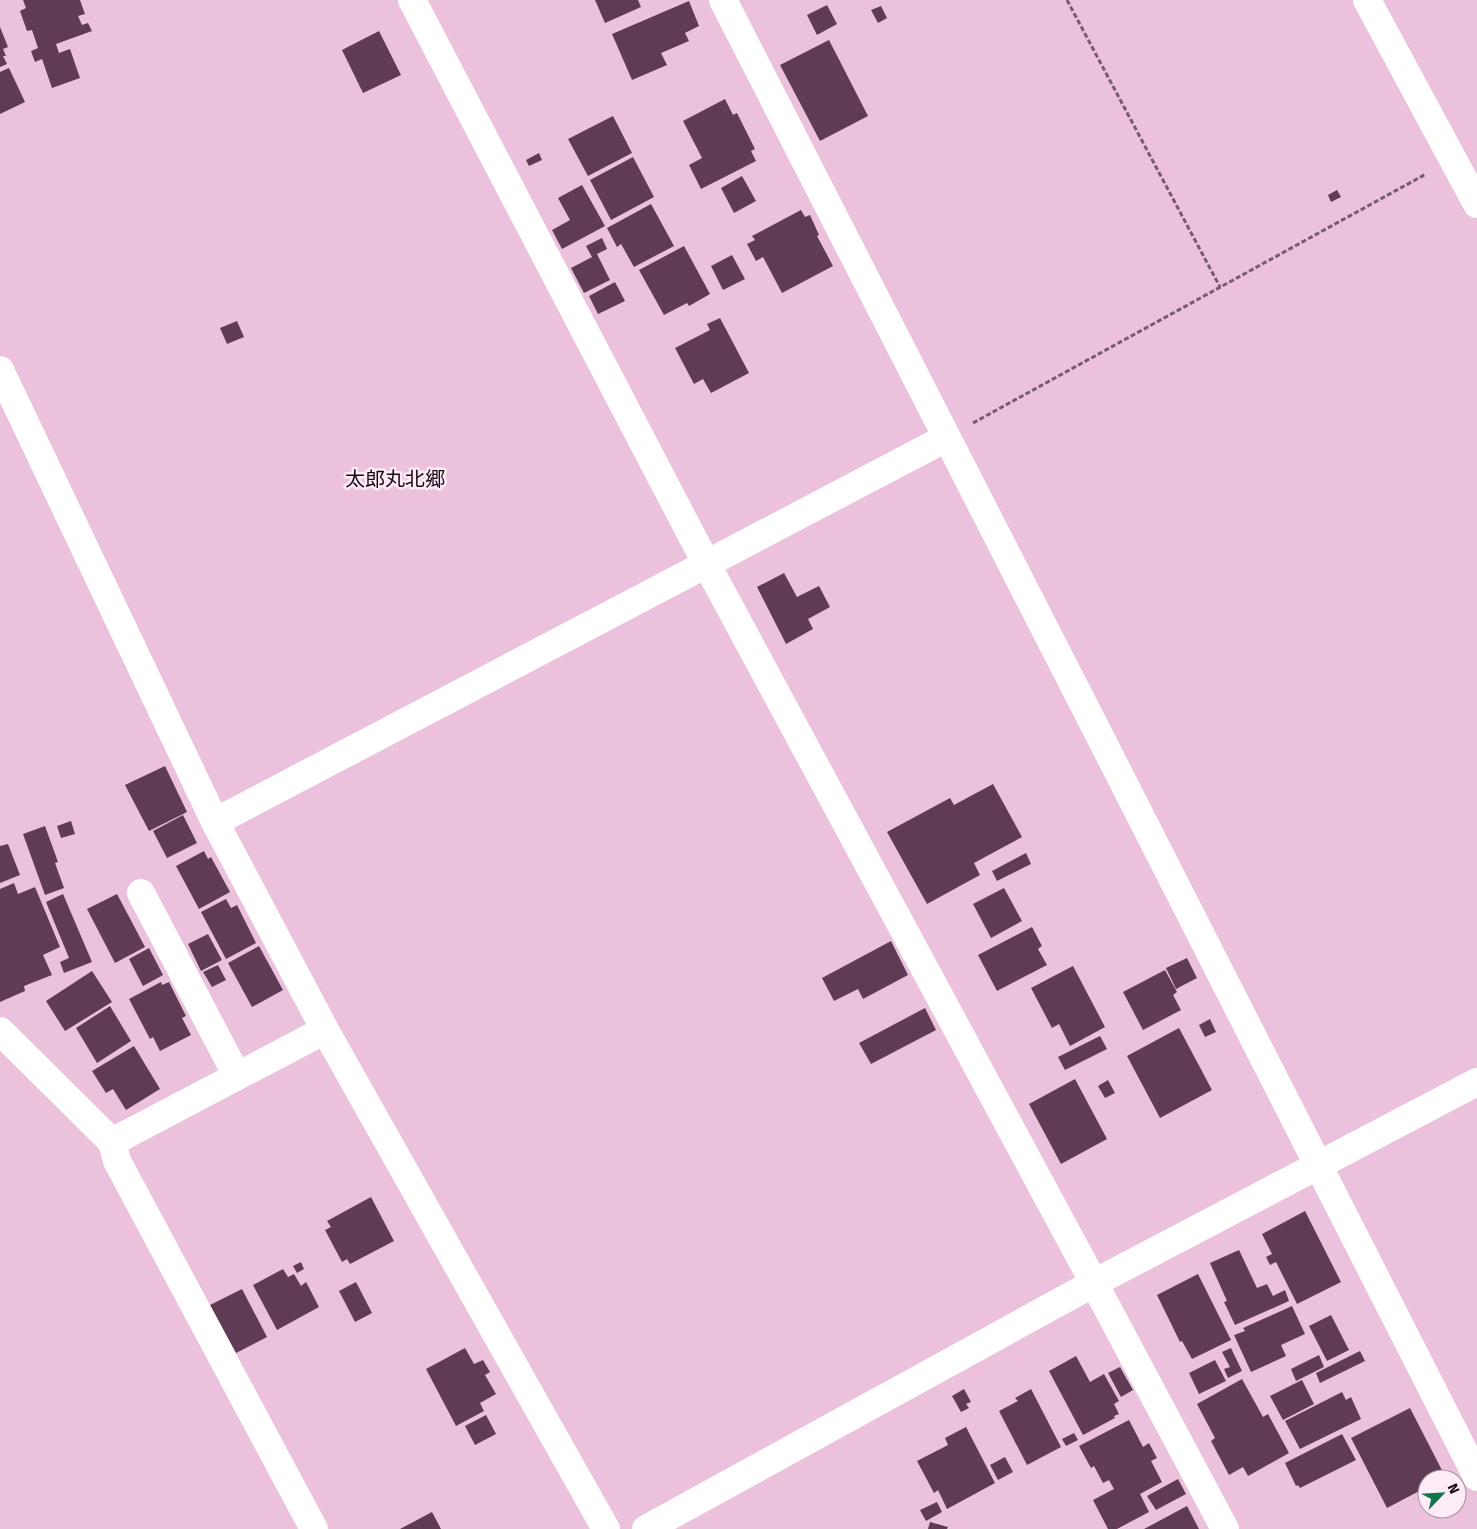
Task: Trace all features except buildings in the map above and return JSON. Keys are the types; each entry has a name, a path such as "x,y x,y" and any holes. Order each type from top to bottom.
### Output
{"street":[{"path":"412,0 706,563 1225,1529"},
{"path":"723,0 1320,1165 1477,1477"},
{"path":"1367,0 1477,204"},
{"path":"0,370 215,822 324,1030 606,1529"},
{"path":"215,822 946,438"},
{"path":"141,893 237,1076"},
{"path":"112,1142 324,1030"},
{"path":"0,1031 112,1142 117,1161 314,1529"},
{"path":"646,1529 1094,1283 1477,1082"}],"path":[{"path":"1067,0 1220,287"},
{"path":"946,438 1453,159"}],"district":[{"name":"太郎丸北郷","path":"395,479"}]}
